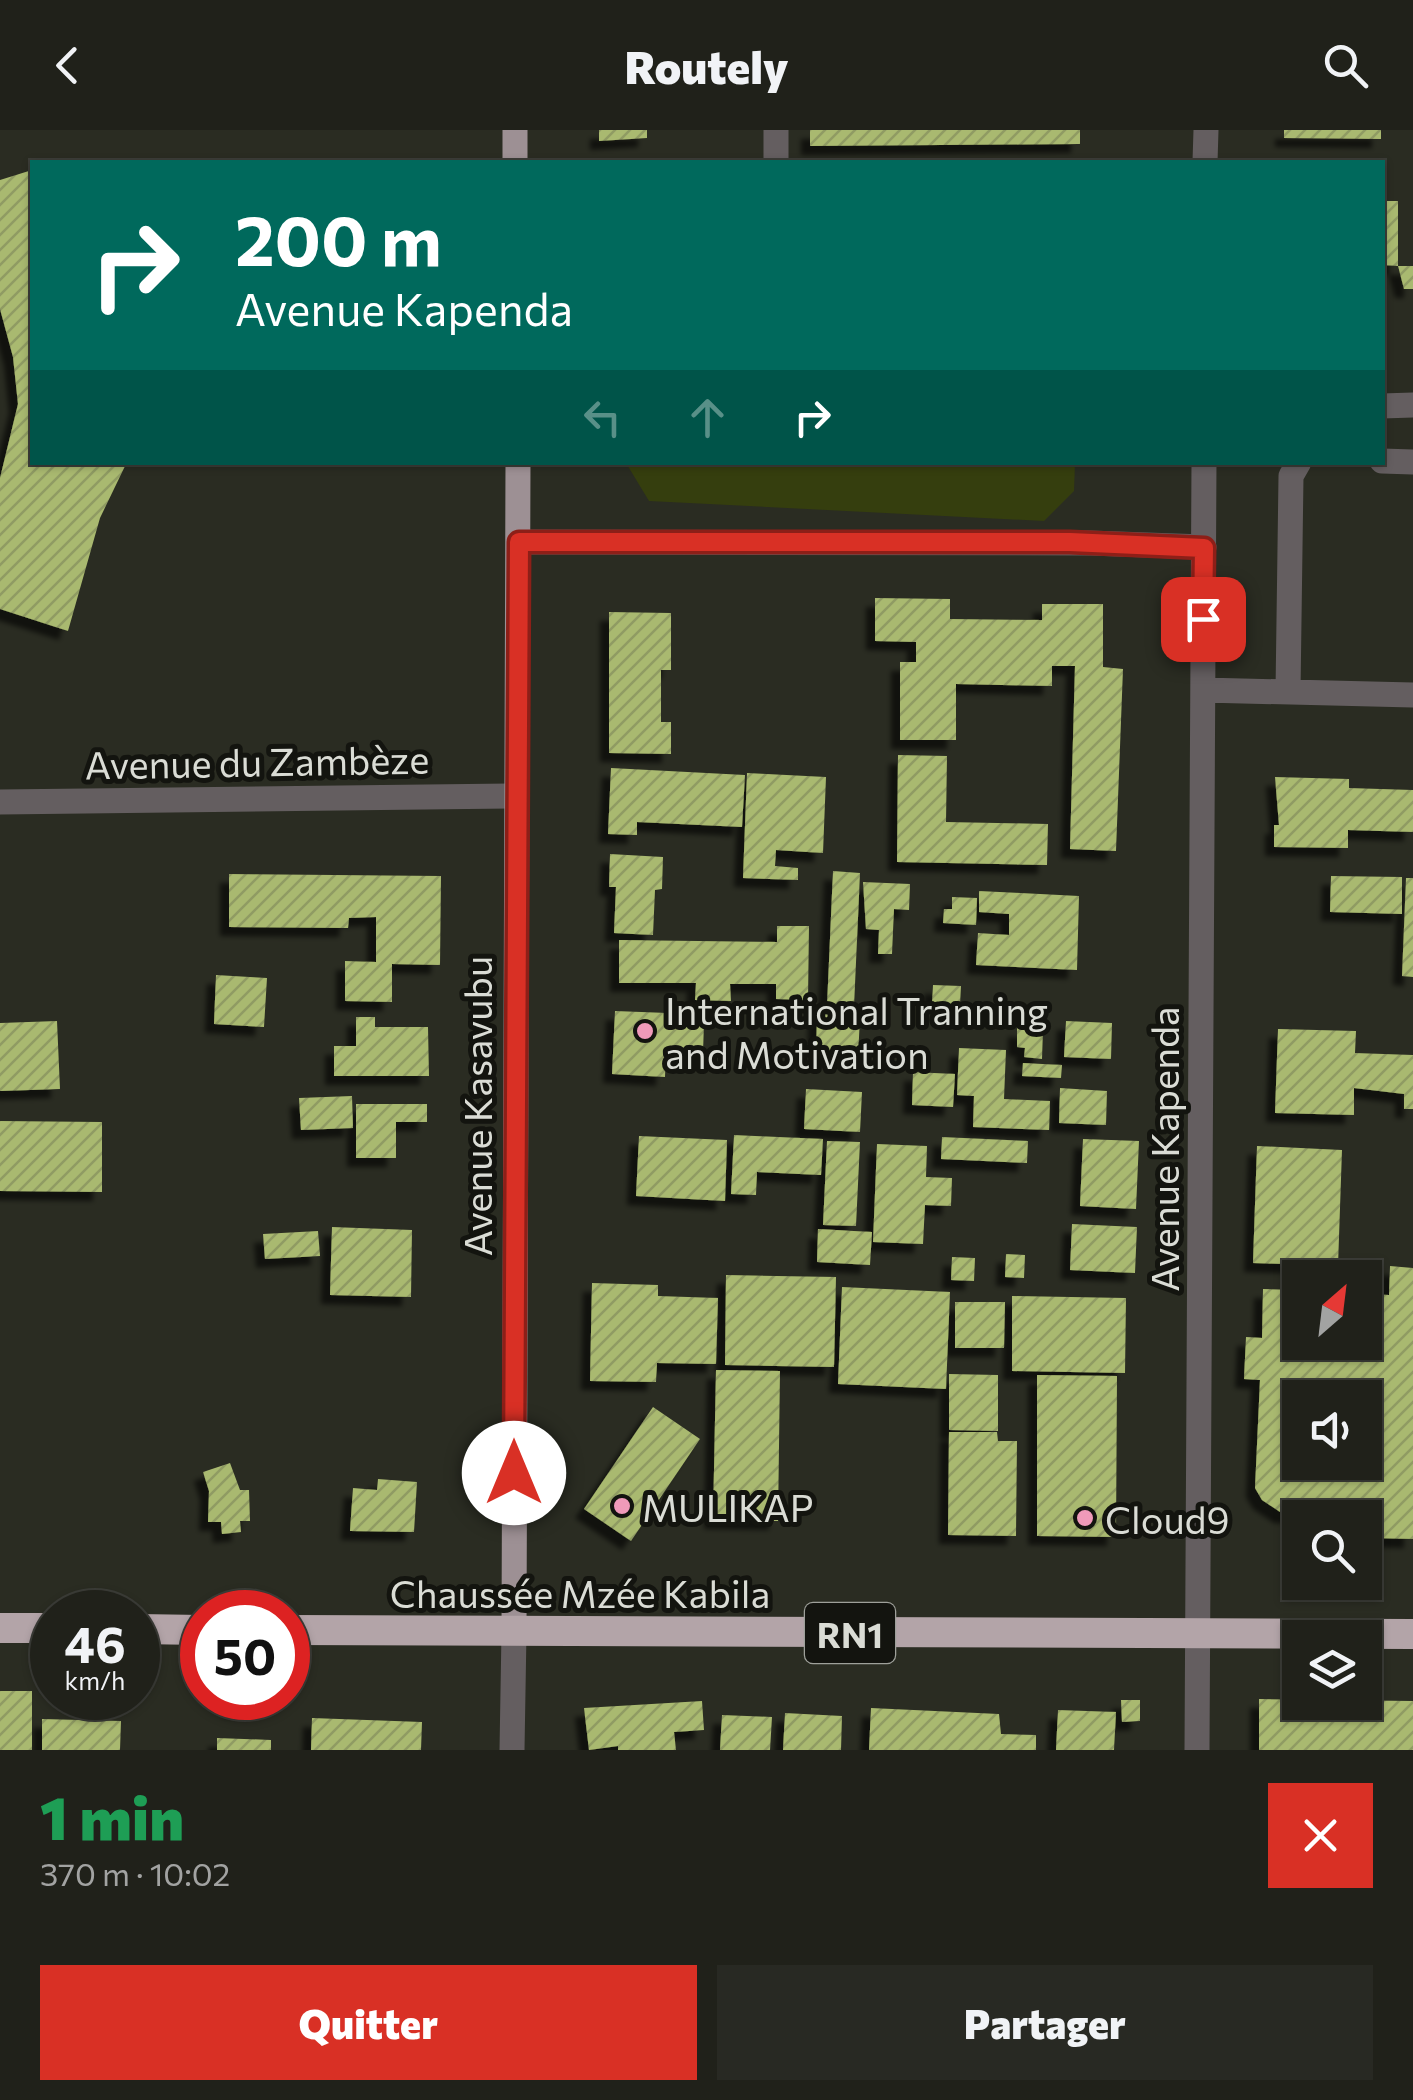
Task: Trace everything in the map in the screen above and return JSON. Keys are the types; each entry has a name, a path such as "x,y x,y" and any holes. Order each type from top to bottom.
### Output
{"highway":[{"path":"0,1628 30,1628"},
{"name":"Chaussée Mzée Kabila","path":"310,1630 1413,1634"}],"main road":[{"path":"515,130 515,160"},
{"name":"Avenue Kasavubu","path":"514,1632 518,465"}],"street":[{"path":"776,130 776,160"},
{"path":"1206,130 1206,160"},
{"path":"1385,406 1413,406"},
{"path":"1385,461 1413,462"},
{"name":"Avenue Kapenda","path":"1197,1750 1204,465"},
{"path":"1288,692 1291,476 1297,465"},
{"path":"519,542 1070,542 1204,548"},
{"path":"1203,690 1413,695"},
{"name":"Avenue du Zambèze","path":"0,802 514,796"},
{"name":"Avenue Kasavubu","path":"512,1750 514,1632"}],"green space":[{"path":"627,465 1075,465 1074,491 1044,521 649,501"}],"building":[{"path":"599,130 647,130 647,138 599,141"},
{"path":"810,130 1080,130 1080,144 810,146"},
{"path":"1284,130 1381,130 1381,139 1284,138"},
{"path":"30,171 30,465 126,465 100,518 68,631 0,609 0,478 18,404 13,357 0,309 0,180"},
{"path":"1385,201 1398,201 1398,266 1385,265"},
{"path":"1398,266 1413,266 1413,289 1404,289"},
{"path":"875,598 950,599 950,619 1042,620 1042,604 1103,604 1103,667 1123,669 1116,851 1070,849 1075,666 1052,666 1052,686 956,684 956,740 900,740 900,662 916,662 916,642 875,641"},
{"path":"609,612 671,613 671,670 661,670 661,722 671,722 671,754 609,753"},
{"path":"898,755 947,756 946,822 1048,824 1047,865 897,862"},
{"path":"611,768 745,775 742,827 637,822 637,835 608,834"},
{"path":"747,773 826,777 823,853 776,850 775,866 798,868 798,880 743,878"},
{"path":"1275,777 1349,779 1349,788 1413,790 1413,832 1348,830 1348,848 1274,847 1274,825 1279,825"},
{"path":"610,854 663,857 662,889 655,890 653,935 614,933 616,887 609,887"},
{"path":"833,871 860,873 854,1007 827,1006"},
{"path":"229,874 441,876 440,965 392,964 392,1002 345,1001 345,961 376,962 376,917 349,918 348,928 229,927"},
{"path":"1331,876 1402,877 1402,914 1330,912"},
{"path":"1406,878 1413,878 1413,977 1402,976"},
{"path":"863,882 910,884 909,910 894,909 892,954 878,954 879,930 866,929"},
{"path":"979,891 1079,896 1077,970 976,965 978,933 1009,935 1009,914 979,912"},
{"path":"952,897 977,898 976,925 943,923 944,909 952,909"},
{"path":"777,926 809,926 808,1000 776,999 776,984 730,984 731,1001 695,1000 696,983 619,983 619,940 777,942"},
{"path":"216,975 267,978 264,1027 214,1024"},
{"path":"933,985 961,986 960,1005 932,1004"},
{"path":"615,1011 668,1013 667,1021 704,1023 703,1053 666,1051 665,1077 612,1074"},
{"path":"817,1014 860,1016 858,1059 816,1057"},
{"path":"356,1017 375,1017 375,1027 428,1027 429,1076 334,1076 334,1046 356,1046"},
{"path":"57,1021 60,1089 0,1091 0,1023"},
{"path":"1066,1021 1112,1023 1111,1059 1064,1057"},
{"path":"1017,1028 1043,1030 1042,1059 1024,1057 1025,1048 1017,1047"},
{"path":"1278,1029 1356,1031 1355,1053 1413,1055 1413,1109 1404,1109 1404,1094 1354,1088 1354,1115 1275,1113"},
{"path":"959,1048 1006,1050 1004,1099 1050,1101 1049,1130 973,1127 974,1096 957,1095"},
{"path":"1023,1063 1062,1065 1061,1078 1022,1076"},
{"path":"913,1072 955,1074 953,1107 912,1105"},
{"path":"1060,1088 1107,1091 1106,1125 1059,1123"},
{"path":"806,1089 862,1092 860,1132 804,1129"},
{"path":"352,1096 353,1128 301,1130 299,1098"},
{"path":"356,1104 427,1104 427,1122 396,1122 396,1158 356,1158"},
{"path":"0,1121 102,1122 102,1192 0,1191"},
{"path":"734,1135 823,1139 821,1175 757,1172 756,1195 731,1194"},
{"path":"639,1136 727,1140 725,1201 636,1196"},
{"path":"942,1137 1028,1141 1027,1163 941,1159"},
{"path":"1083,1139 1139,1141 1136,1209 1080,1206"},
{"path":"827,1141 860,1142 856,1226 823,1225"},
{"path":"877,1144 927,1146 926,1177 952,1178 951,1206 925,1205 923,1244 873,1242"},
{"path":"1257,1146 1342,1150 1338,1260 1253,1263"},
{"path":"1072,1224 1137,1227 1135,1273 1070,1270"},
{"path":"332,1227 412,1230 411,1297 330,1295"},
{"path":"818,1229 872,1232 870,1265 817,1262"},
{"path":"318,1231 320,1256 265,1259 263,1234"},
{"path":"1006,1254 1025,1255 1024,1278 1005,1277"},
{"path":"952,1257 975,1258 974,1281 951,1280"},
{"path":"1390,1266 1413,1268 1413,1539 1382,1538 1382,1500 1282,1500 1282,1513 1262,1500 1255,1488 1260,1380 1244,1379 1246,1337 1262,1338 1263,1289 1282,1290 1282,1360 1382,1360 1382,1295 1389,1295"},
{"path":"726,1275 836,1277 834,1367 725,1365"},
{"path":"592,1283 658,1285 658,1296 718,1298 716,1364 657,1363 656,1382 590,1381"},
{"path":"842,1287 950,1292 946,1389 838,1384"},
{"path":"1012,1296 1126,1298 1125,1373 1012,1371"},
{"path":"955,1302 1005,1302 1004,1348 955,1348"},
{"path":"716,1370 780,1371 778,1521 713,1520"},
{"path":"949,1374 998,1375 998,1431 949,1430"},
{"path":"1037,1375 1117,1376 1116,1537 1037,1536"},
{"path":"653,1407 700,1439 631,1541 584,1509"},
{"path":"949,1432 997,1432 998,1441 1017,1441 1016,1536 948,1535"},
{"path":"230,1463 240,1490 249,1490 250,1521 240,1521 241,1532 222,1534 221,1522 208,1522 209,1491 203,1472"},
{"path":"378,1479 417,1482 414,1532 350,1531 353,1488 377,1490"},
{"path":"0,1691 30,1691 32,1750 0,1750"},
{"path":"1259,1699 1282,1699 1282,1720 1382,1720 1382,1701 1413,1701 1413,1750 1259,1750"},
{"path":"1121,1700 1140,1700 1140,1721 1122,1722"},
{"path":"702,1701 704,1730 674,1732 676,1750 618,1750 618,1746 589,1750 584,1708"},
{"path":"871,1708 999,1714 1001,1734 1036,1735 1036,1750 869,1750"},
{"path":"1058,1710 1116,1712 1114,1750 1056,1750"},
{"path":"785,1713 842,1716 841,1750 783,1750"},
{"path":"722,1715 772,1717 770,1750 720,1750"},
{"path":"312,1718 422,1722 421,1750 311,1750"},
{"path":"42,1720 121,1721 120,1750 42,1750"},
{"path":"217,1738 271,1740 271,1750 217,1750"}],"place":[{"name":"International Tranning and Motivation","path":"645,1031"},
{"name":"MULIKAP","path":"622,1506"},
{"name":"Cloud9","path":"1085,1518"}],"route":[{"path":"514,1473 514,836 519,542 1070,542 1204,548 1203,619"}]}
